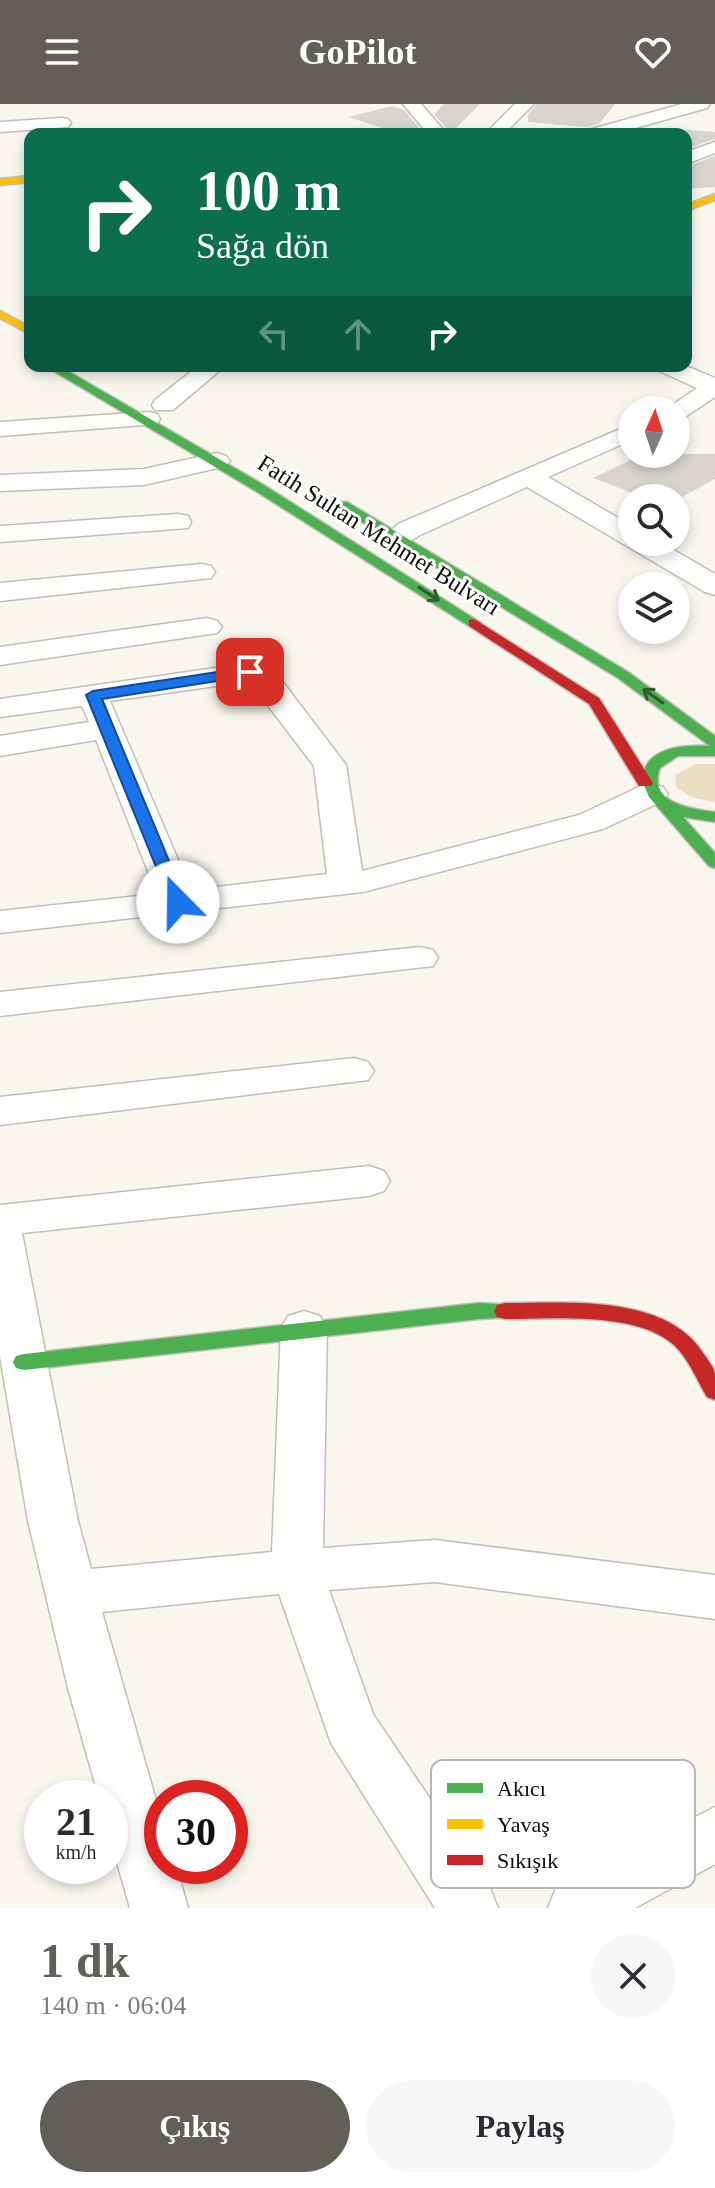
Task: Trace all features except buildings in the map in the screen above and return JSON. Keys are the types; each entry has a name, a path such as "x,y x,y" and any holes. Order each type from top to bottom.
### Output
{"main road":[{"path":"0,182 24,180"},
{"path":"692,206 715,197"},
{"path":"0,314 24,328"},
{"name":"Fatih Sultan Mehmet Bulvarı","path":"66,372 160,409 217,461 310,516 594,701 612,721 627,756 653,794 715,863"},
{"name":"Fatih Sultan Mehmet Bulvarı","path":"323,494 399,537 623,675 715,743"},
{"path":"715,751 685,751 668,755 654,762 646,772 653,794 682,813 715,817"},
{"path":"24,1362 304,1328 479,1311 598,1311 649,1323 680,1338 715,1391"}],"street":[{"path":"48,104 67,128"},
{"path":"412,104 433,128"},
{"path":"500,128 525,104"},
{"path":"615,128 701,104"},
{"path":"0,127 34,128"},
{"path":"692,156 715,147"},
{"path":"0,429 160,409 206,372"},
{"path":"681,372 715,386"},
{"path":"690,403 715,386"},
{"path":"399,537 408,530 618,437"},
{"path":"0,483 144,477 217,461"},
{"path":"529,477 618,529"},
{"path":"0,534 178,522"},
{"path":"664,556 715,586"},
{"path":"0,592 201,572"},
{"path":"0,656 207,627"},
{"path":"0,708 250,672 271,688 330,765 346,883"},
{"path":"93,695 178,902"},
{"path":"0,746 107,729"},
{"path":"0,922 346,883 591,822 653,794"},
{"path":"0,1004 420,958"},
{"path":"0,1111 354,1071"},
{"path":"0,1220 369,1181"},
{"path":"2,1257 53,1521 95,1688 159,1908"},
{"path":"304,1328 297,1571 350,1726 431,1850"},
{"path":"71,1593 435,1561 715,1597"},
{"path":"695,1845 715,1834"},
{"path":"456,1888 469,1908"},
{"path":"577,1908 614,1888"}],"shaded area":[{"path":"696,764 715,764 715,802 691,797 676,787 675,775"}],"traffic: fast":[{"path":"61,372 258,487 474,623"},
{"path":"343,505 623,675 715,743"},
{"path":"715,751 671,753 653,767 649,780 654,794 666,805 684,812 715,817"},
{"path":"664,805 715,863"},
{"path":"24,1362 479,1311 505,1311"}],"traffic: slow":[{"path":"0,182 24,180"},
{"path":"692,206 715,197"},
{"path":"0,314 24,328"}],"traffic: jam":[{"path":"474,623 594,701 645,783"},
{"path":"505,1311 597,1313 666,1328 686,1344 715,1391"}],"route":[{"path":"178,902 93,695 250,672"}]}
